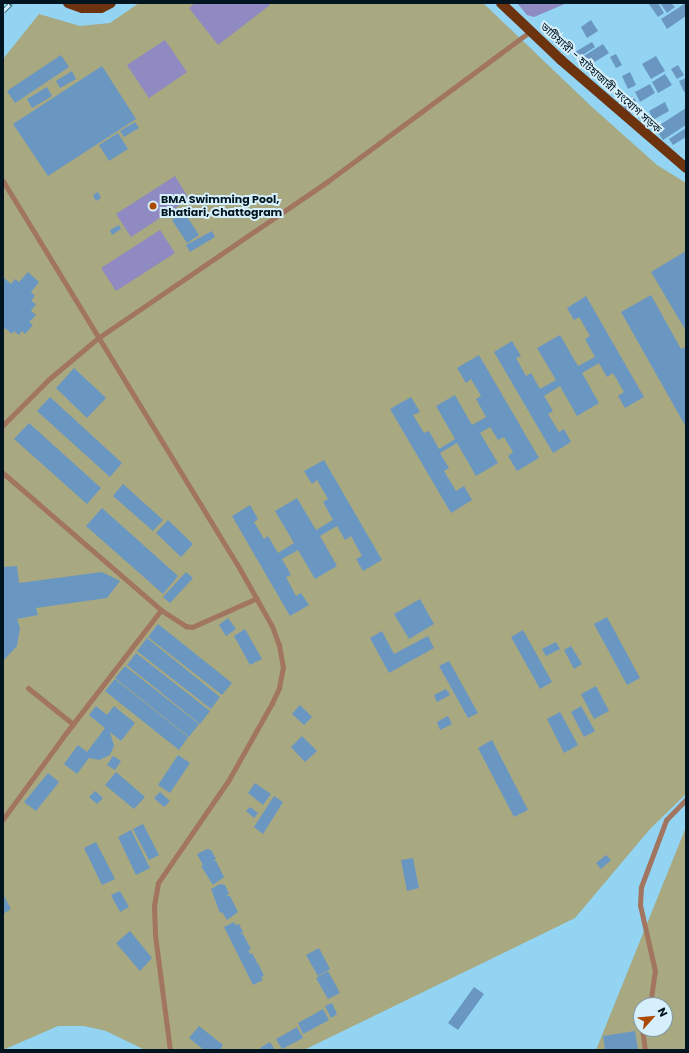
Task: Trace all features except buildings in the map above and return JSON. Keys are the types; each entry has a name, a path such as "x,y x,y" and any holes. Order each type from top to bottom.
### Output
{"main road":[{"path":"68,3 82,8 102,8 111,3"},
{"name":"ভাটিয়ারী - হাটহাজারী সংযোগ সড়ক","path":"501,3 686,168"}],"lane":[{"path":"3,425 49,379 98,338 328,181 531,31"},
{"path":"3,181 257,598 279,645 283,668 280,688 228,781 158,883 154,905 155,935 170,1050"},
{"path":"3,473 161,610 186,626 192,627 257,598"},
{"path":"3,819 73,724 161,610"},
{"path":"28,688 73,724"},
{"path":"651,997 655,971 640,905 641,887 666,820 686,799"},
{"path":"643,1037 645,1050"}],"green space":[{"path":"139,3 483,3 592,107 657,165 686,183 686,794 650,829 575,918 304,1050 145,1050 106,1031 84,1026 58,1026 3,1050 3,59 39,14 80,26 110,23"},
{"path":"686,827 686,1050 596,1050"}],"shaded area":[{"path":"195,3 268,3 270,5 218,45 189,8"},
{"path":"517,3 567,3 534,17 527,15"},
{"path":"165,40 187,72 149,98 127,65"},
{"name":"BMA Swimming Pool, Bhatiari, Chattogram","path":"175,176 189,199 131,237 116,214"},
{"path":"160,230 175,253 116,291 101,268"}],"railway":[{"path":"3,11 11,3"}],"place":[{"name":"BMA Swimming Pool, Bhatiari, Chattogram","path":"153,206"}]}
